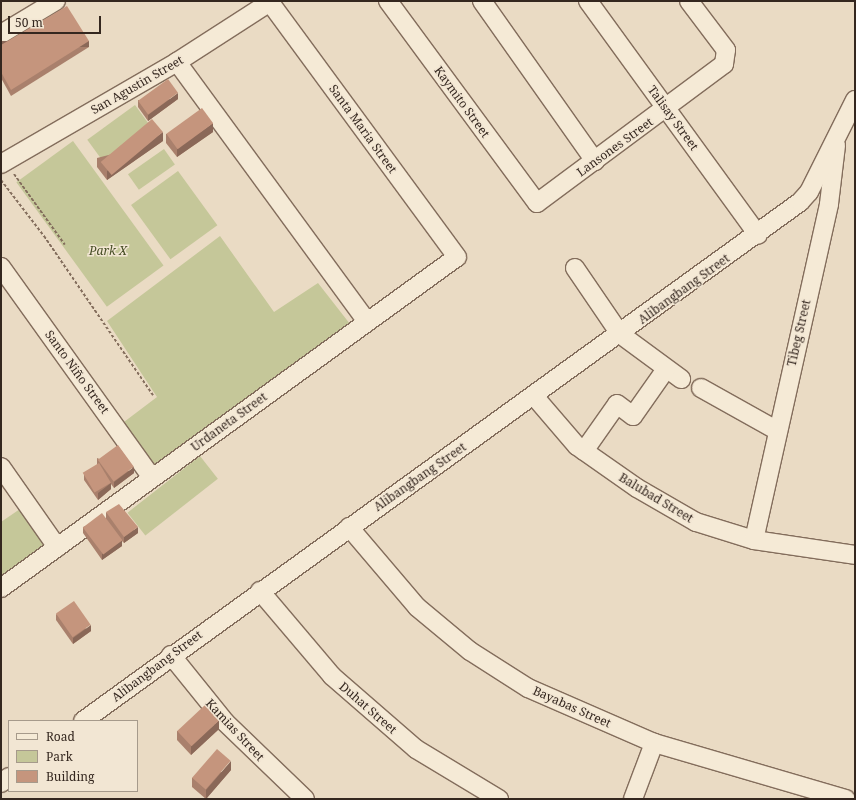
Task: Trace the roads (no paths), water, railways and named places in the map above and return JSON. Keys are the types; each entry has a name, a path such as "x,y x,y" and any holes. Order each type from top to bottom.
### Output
{"street":[{"path":"1,34 56,1"},
{"name":"Kaymito Street","path":"388,1 536,203"},
{"path":"482,1 595,161"},
{"name":"Talisay Street","path":"588,1 758,236"},
{"name":"Lansones Street","path":"536,203 667,110 727,58 726,50 689,1"},
{"name":"San Agustin Street","path":"3,163 177,62 269,2"},
{"name":"Santa Maria Street","path":"269,2 457,257"},
{"path":"177,62 367,322"},
{"name":"Alibangbang Street","path":"84,720 171,655 349,527 758,236 809,192 839,126 855,100"},
{"name":"Tibeg Street","path":"754,540 776,430 829,204 839,126"},
{"name":"Urdaneta Street","path":"1,588 457,257"},
{"name":"Santo Niño Street","path":"1,267 152,478"},
{"path":"575,268 620,334 666,370 681,379"},
{"path":"584,451 617,404 633,416 666,370"},
{"path":"701,388 776,430"},
{"name":"Balubad Street","path":"534,396 584,451 696,522 754,540 855,555"},
{"path":"1,467 57,547"},
{"name":"Bayabas Street","path":"349,527 417,607 470,651 528,688 654,742 826,795 846,799"},
{"name":"Duhat Street","path":"260,591 332,676 416,749 499,799"},
{"name":"Kamias Street","path":"171,655 225,722 305,799"},
{"path":"633,799 654,742"}],"park label":[{"name":"Park X","path":"108,251"}]}
